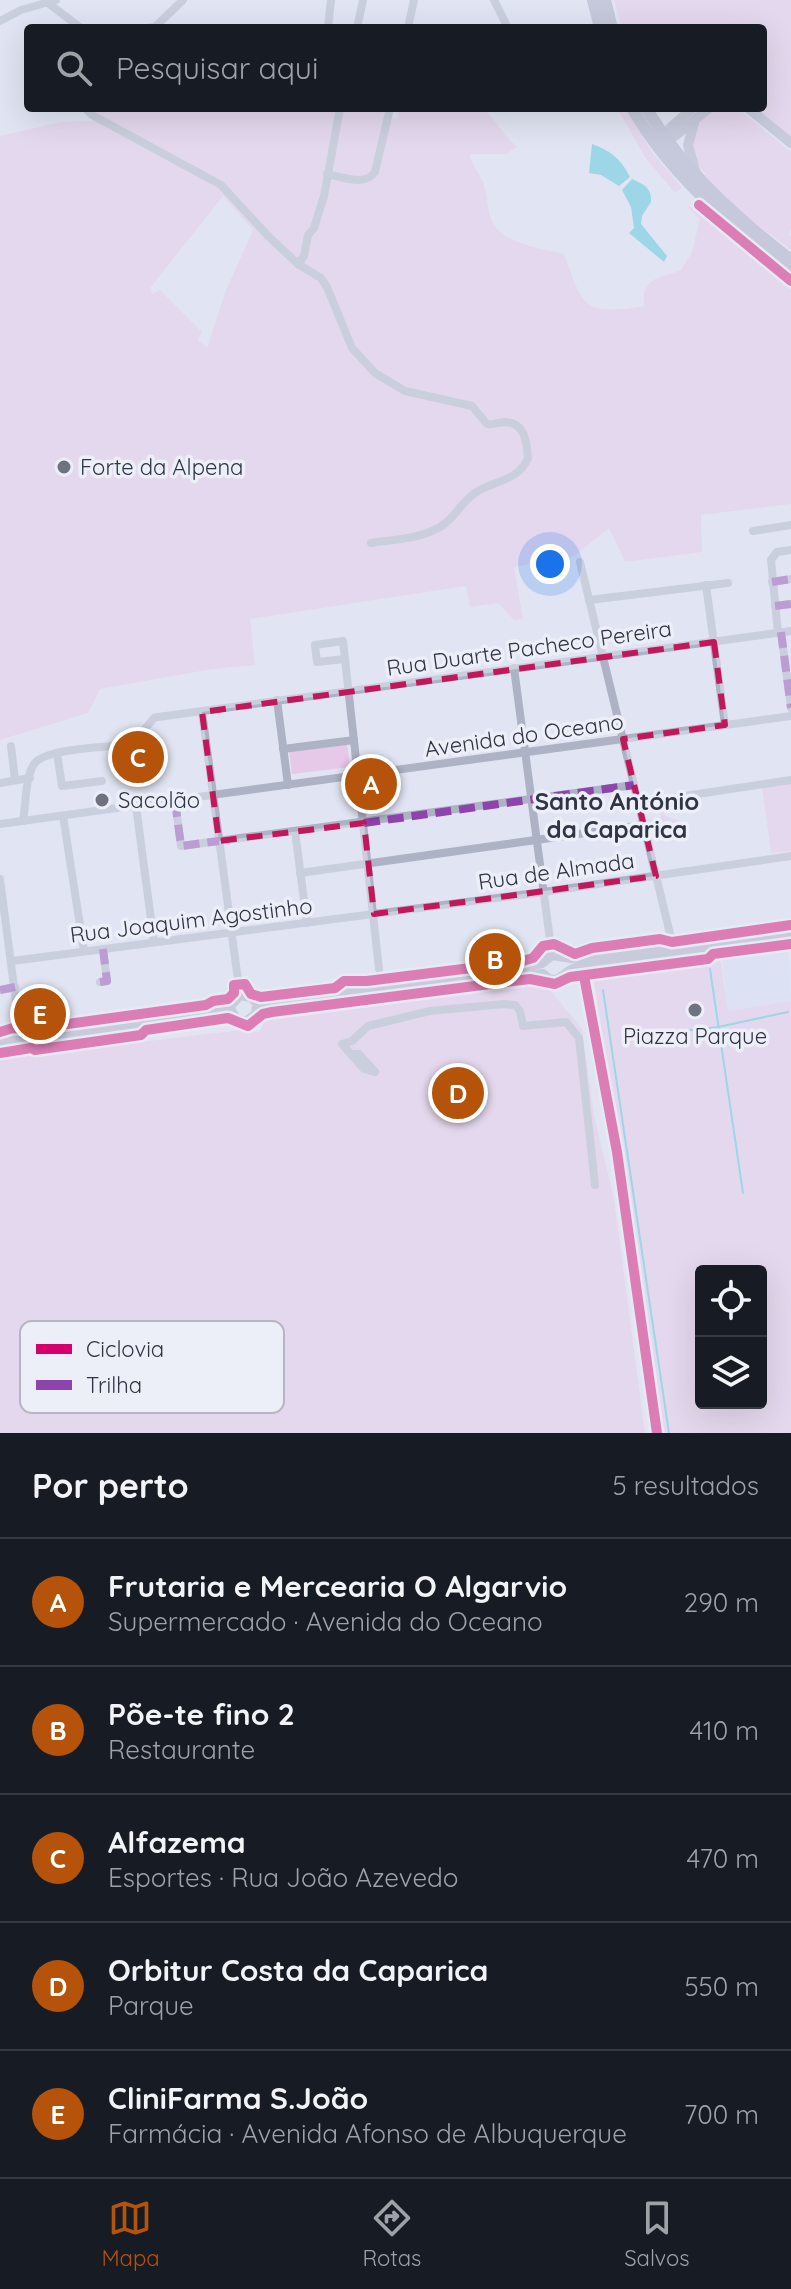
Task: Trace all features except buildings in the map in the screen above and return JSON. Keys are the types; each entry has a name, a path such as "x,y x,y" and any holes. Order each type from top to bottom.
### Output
{"highway":[{"path":"593,0 599,24"},
{"path":"605,0 611,24"},
{"path":"634,112 673,168 708,203 791,272"},
{"path":"649,112 698,178 721,202 791,260"}],"main road":[{"path":"673,168 664,153 670,128 695,112"},
{"path":"698,178 689,155 688,140 699,112"},
{"path":"752,112 791,143"},
{"path":"642,125 670,137"},
{"path":"556,955 578,959 791,930"},
{"path":"542,969 549,980 558,980 566,972 791,939"},
{"path":"256,1006 542,969 556,955"},
{"path":"556,955 565,961 566,972"},
{"path":"0,1046 231,1009 240,995 251,997 256,1006 253,1018 246,1022 237,1020 231,1009"},
{"path":"0,1036 231,1009"}],"street":[{"path":"158,24 183,0"},
{"path":"328,24 331,0"},
{"path":"358,24 363,0"},
{"path":"409,24 414,0"},
{"path":"494,0 506,24"},
{"path":"0,21 21,10 52,2 77,24"},
{"path":"89,112 221,185 298,264 321,278 352,348 375,373 405,391 472,406 487,424 507,422 523,432 528,458 518,473 476,492 464,501 445,526 428,533 371,543"},
{"path":"298,264 318,217 339,112"},
{"path":"327,174 362,181 371,178 389,112"},
{"path":"753,531 791,525"},
{"path":"791,550 777,552 771,560 775,606 788,656 791,708"},
{"path":"580,562 673,946"},
{"path":"772,582 791,579"},
{"path":"589,600 728,583"},
{"path":"706,585 725,725"},
{"path":"775,606 791,604"},
{"name":"Rua Duarte Pacheco Pereira","path":"57,753 128,745 154,718 783,632"},
{"path":"345,659 379,969"},
{"path":"514,668 543,892 556,955"},
{"path":"277,700 288,785"},
{"path":"202,712 240,995"},
{"name":"Avenida do Oceano","path":"0,824 791,716"},
{"path":"283,749 354,740"},
{"path":"11,746 15,780"},
{"path":"23,821 30,778 39,758 57,753 62,786 102,781"},
{"path":"0,783 30,778"},
{"path":"638,803 791,780"},
{"path":"175,801 181,846 634,785"},
{"path":"136,806 154,942"},
{"path":"63,816 84,951"},
{"path":"300,873 643,825"},
{"path":"295,831 307,923"},
{"name":"Rua de Almada","path":"374,914 791,856"},
{"path":"0,879 20,1033"},
{"name":"Rua Joaquim Agostinho","path":"12,961 374,914"},
{"path":"100,982 107,981 103,949"},
{"path":"0,990 15,987"},
{"path":"375,1072 364,1069 342,1044 352,1041 368,1026 430,1011 515,1005 520,1011 523,1026 566,1022 579,1038 595,1185"}],"highlighted area":[{"path":"714,642 725,725 623,739 656,876 374,914 364,823 219,841 202,712"}],"shaded area":[{"path":"614,0 791,0 791,139 759,112 767,112 767,24 621,24"},
{"path":"93,112 383,112 396,119 398,112 486,112 517,147 506,154 470,154 485,187 491,219 503,234 512,239 564,254 576,286 588,304 608,310 644,306 649,284 659,277 681,270 692,252 700,219 685,204 708,218 791,289 791,504 701,515 702,552 625,562 609,528 574,556 514,567 523,619 514,620 498,603 470,607 466,586 250,619 255,665 213,669 100,689 88,713 0,740 0,136 61,122 92,121 96,115","holes":["223,196 253,230 226,290 207,348 198,340 202,332 160,290 152,294 151,287"]},
{"path":"619,112 627,112 652,152 682,188 675,193 645,157"},
{"path":"742,112 791,152 791,229 788,234 791,236 791,250 726,198 699,164 693,147 695,130 706,114"},
{"path":"347,743 350,767 292,774 289,750"},
{"path":"791,782 791,851 771,853 762,787"},
{"path":"662,805 665,816 683,822 689,835 680,836 680,840 673,842 672,836 678,832 651,839 673,833 671,820 650,824 650,835 646,820 661,817 659,806"},
{"path":"788,949 791,1001 728,1011 722,960"},
{"path":"720,958 728,1011 791,1001 791,1433 659,1433 594,979 707,964"},
{"path":"542,984 552,992 582,1029 594,1115 614,1199 645,1433 0,1433 0,1059 240,1030 247,1033 260,1031 264,1021"}],"water":[{"path":"592,144 614,156 630,177 619,186 601,175 589,173"},
{"path":"632,179 650,193 651,202 642,216 641,224 667,256 664,262 629,233 634,228 631,207 622,190"}],"waterway":[{"path":"710,969 743,1193"},
{"path":"603,990 669,1433"},
{"path":"622,1038 718,1027 788,1012"}],"marked path":[{"path":"772,582 791,579"},
{"path":"775,606 791,604"},
{"path":"781,632 791,708"},
{"path":"364,823 634,785"},
{"path":"175,801 181,846 219,841"},
{"path":"100,982 107,981 103,949"},
{"path":"0,990 15,987"}],"cycle path":[{"path":"699,205 791,281"},
{"path":"0,1032 206,1005 228,999 234,993 234,985 245,984 251,994 261,997 335,988 344,981 367,981 519,962 533,958 543,946 554,944 575,954 592,948 660,939 672,942 791,925"},
{"path":"0,1053 141,1035 146,1030 228,1018 248,1026 263,1014 272,1012 530,979 555,984 570,977 708,959 713,954 791,944"},
{"path":"584,976 617,1152 657,1433"}],"place":[{"name":"Forte da Alpena","path":"64,467"},
{"name":"Alfazema","path":"138,757"},
{"name":"Frutaria e Mercearia O Algarvio","path":"371,784"},
{"name":"Sacolão","path":"102,800"},
{"name":"Põe-te fino 2","path":"495,959"},
{"name":"Piazza Parque","path":"695,1010"},
{"name":"CliniFarma S.João","path":"40,1014"},
{"name":"Orbitur Costa da Caparica","path":"458,1093"}],"district":[{"name":"Santo António da Caparica","path":"617,815"}]}
